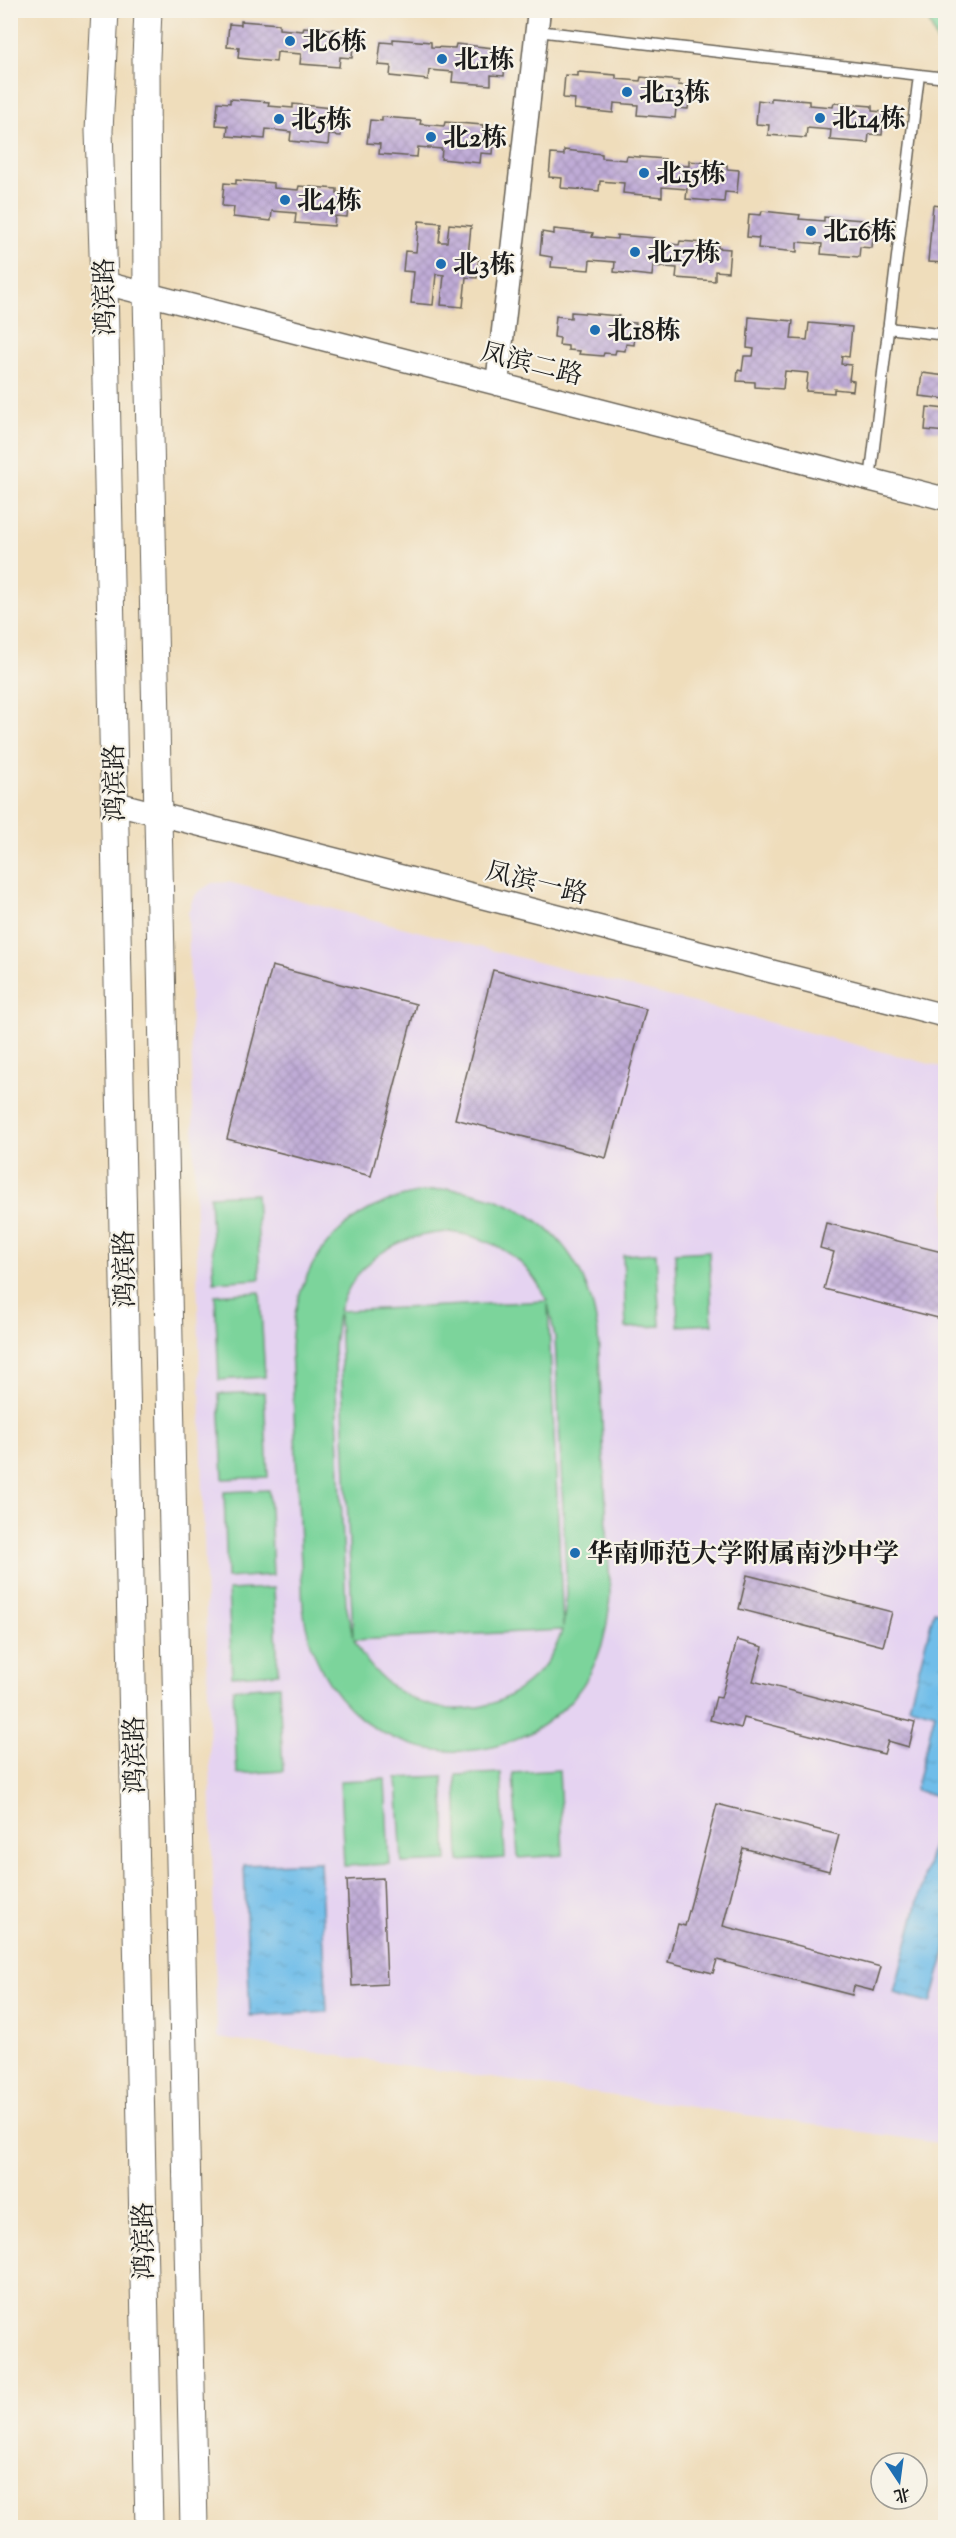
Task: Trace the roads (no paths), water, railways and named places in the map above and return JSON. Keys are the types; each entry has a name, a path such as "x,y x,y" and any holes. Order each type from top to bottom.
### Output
{"street":[{"name":"鸿滨路","path":"105,10 99,131 115,803 149,2528"},
{"name":"鸿滨路","path":"148,10 146,58 147,294 194,2528"},
{"path":"497,384 538,21"},
{"name":"凤滨二路","path":"104,283 945,499"},
{"name":"凤滨一路","path":"115,803 945,1016"}],"lane":[{"path":"538,21 945,78"},
{"path":"870,480 919,75"},
{"path":"888,328 945,335"}],"water":[{"path":"934,1611 946,1614 946,1949 931,2003 894,1993 945,1798 915,1790 935,1713 909,1706"},
{"path":"320,1862 327,2012 250,2016 244,1865"}],"place":[{"name":"北6栋","path":"290,41"},
{"name":"北1栋","path":"442,59"},
{"name":"北13栋","path":"627,92"},
{"name":"北14栋","path":"820,118"},
{"name":"北5栋","path":"279,119"},
{"name":"北2栋","path":"431,137"},
{"name":"北15栋","path":"644,173"},
{"name":"北4栋","path":"285,200"},
{"name":"北16栋","path":"811,231"},
{"name":"北17栋","path":"635,252"},
{"name":"北3栋","path":"441,264"},
{"name":"北18栋","path":"595,330"},
{"name":"华南师范大学附属南沙中学","path":"575,1553"}]}
